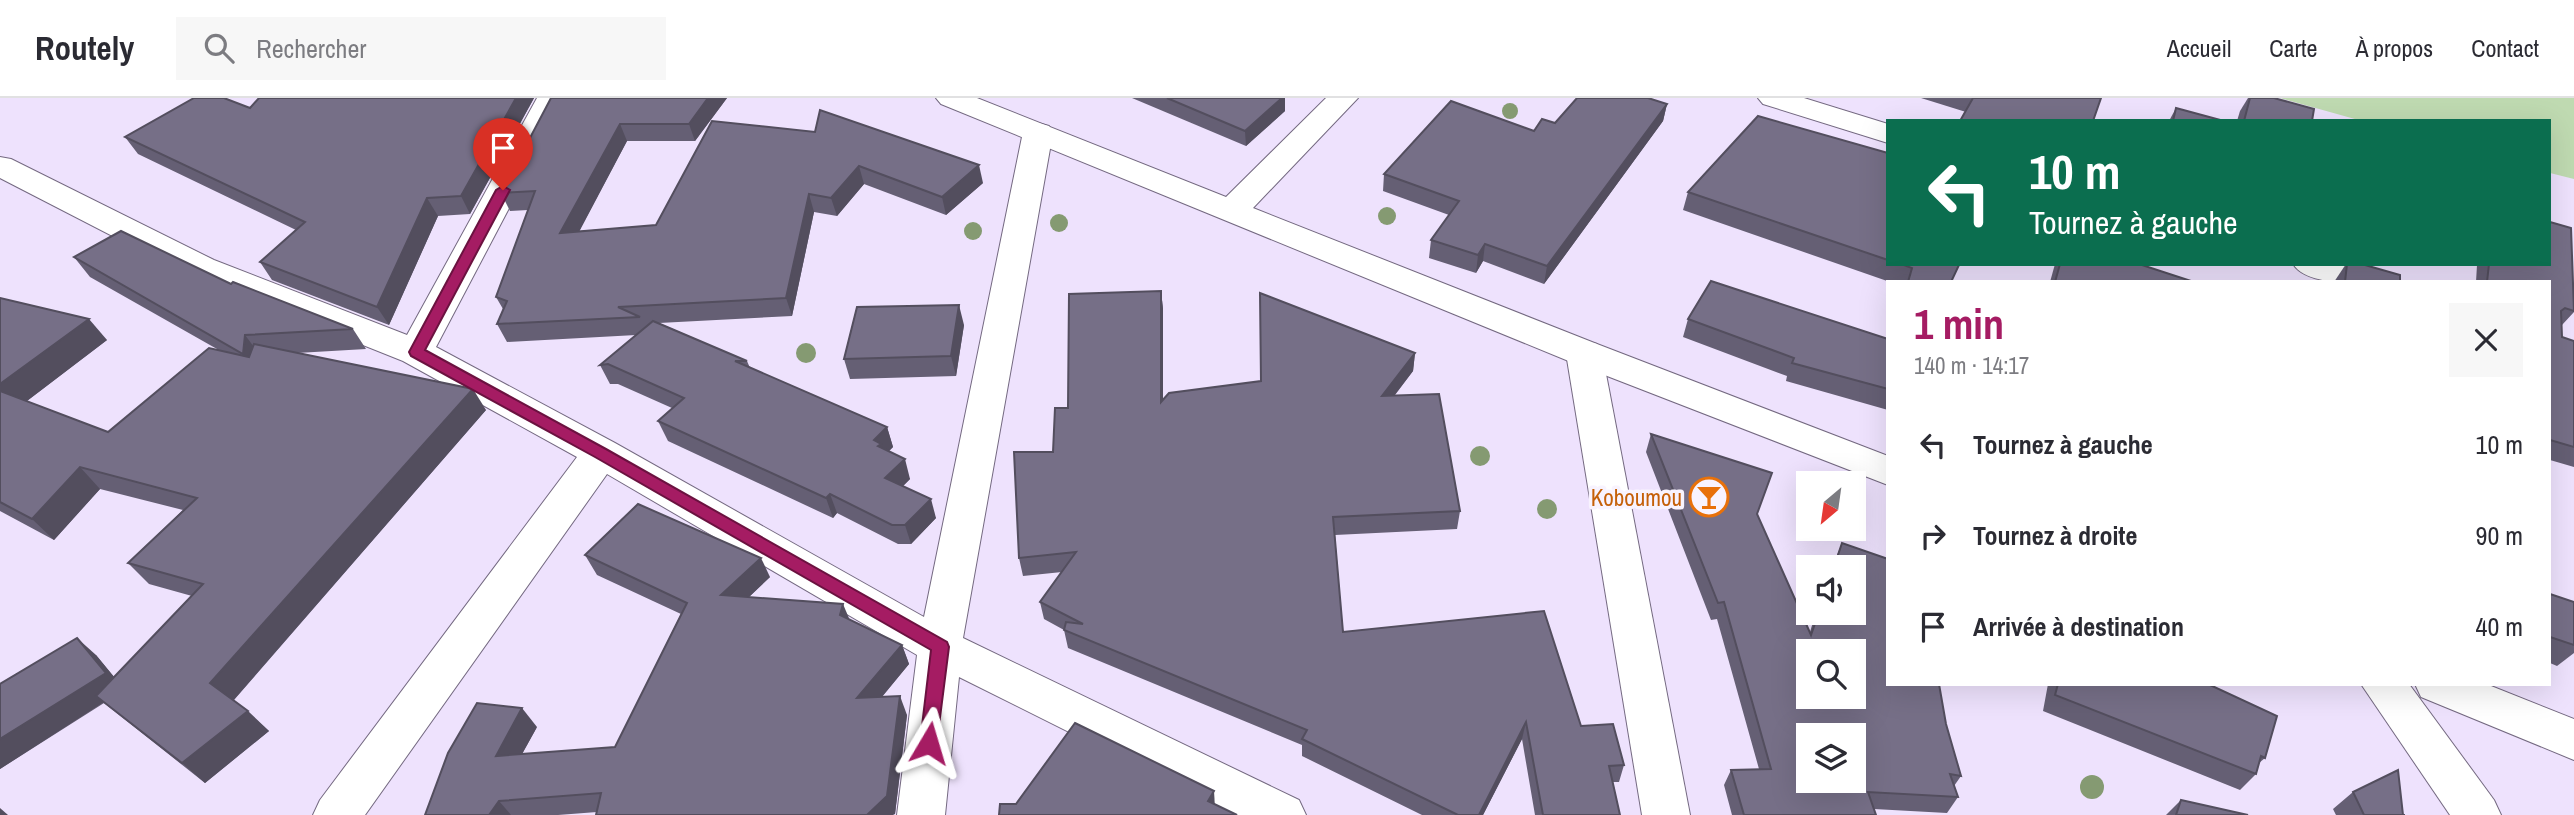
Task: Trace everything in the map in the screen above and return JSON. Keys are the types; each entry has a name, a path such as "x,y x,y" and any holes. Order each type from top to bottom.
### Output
{"street":[{"path":"416,352 552,98"},
{"path":"951,98 1584,353 1886,470"},
{"path":"1232,209 1343,98"},
{"path":"1773,98 1886,133"},
{"path":"921,815 940,647 1038,132"},
{"path":"0,166 202,268 416,352 601,453 940,647 1282,815"},
{"path":"2316,266 2361,280"},
{"path":"1584,353 1665,815"},
{"path":"337,815 601,453"},
{"path":"2384,686 2477,815"},
{"path":"2442,686 2574,740"}],"green space":[{"path":"2280,98 2574,98 2574,179 2551,173 2551,119 2355,119"}],"building":[{"path":"194,98 224,98 250,108 259,98 516,98 461,196 427,198 377,307 260,262 305,222 125,137"},
{"path":"551,98 708,98 689,124 620,124 560,233 656,225 712,121 815,132 820,110 979,165 942,197 859,166 831,198 809,194 786,298 618,307 640,317 497,324 507,301 496,297 535,191 501,193"},
{"path":"1167,98 1282,98 1245,131"},
{"path":"1577,98 1648,98 1667,104 1547,266 1485,244 1478,255 1431,240 1459,201 1384,174 1451,101 1534,131 1542,119 1555,123"},
{"path":"1973,98 2101,98 2094,119 1961,119"},
{"path":"2250,98 2274,98 2314,109 2312,119 2245,119"},
{"path":"2176,108 2217,119 2173,119"},
{"path":"1758,116 1886,152 1886,259 1688,192"},
{"path":"2551,222 2571,228 2574,311 2565,308 2561,311 2562,337 2574,341 2574,447 2551,440 2551,280 2487,280 2489,266 2551,266"},
{"path":"121,231 231,284 233,282 353,329 245,335 243,354 74,257"},
{"path":"1906,266 1959,266 1952,280 1909,280 1912,268"},
{"path":"2059,266 2145,266 2188,280 2056,280"},
{"path":"2347,266 2368,266 2400,275 2400,280 2345,280"},
{"path":"1711,281 1886,338 1886,388 1792,363 1794,358 1688,319"},
{"path":"1161,291 1161,402 1169,393 1261,381 1260,293 1415,353 1382,396 1439,394 1460,511 1333,517 1343,632 1544,611 1581,726 1613,724 1624,765 1609,766 1620,815 1543,815 1526,722 1479,815 1458,815 1302,739 1307,730 1064,630 1066,622 1083,624 1040,602 1076,552 1019,558 1014,452 1053,452 1055,408 1068,408 1069,294"},
{"path":"0,298 89,319 0,384"},
{"path":"959,305 951,356 844,359 857,307"},
{"path":"653,321 747,361 735,361 887,427 874,440 881,444 878,446 905,459 885,478 931,499 905,525 892,525 830,494 826,498 658,421 684,398 608,364 600,365"},
{"path":"254,344 473,389 210,683 248,711 182,763 96,696 203,584 128,563 197,498 80,467 32,519 0,502 0,391 108,432 209,348 249,357"},
{"path":"1651,434 1772,473 1757,514 1796,601 1796,625 1807,625 1811,635 1814,625 1866,625 1866,555 1838,555 1842,543 1886,558 1886,686 1939,686 1946,724 1961,776 1950,774 1958,797 1868,792 1876,815 1744,815 1731,770 1771,769 1724,602 1718,603"},
{"path":"638,504 761,558 721,595 843,604 840,615 902,645 857,698 900,696 887,796 867,815 596,815 601,793 499,801 489,815 425,815 448,753 477,703 522,708 496,756 615,747 687,603 585,555"},
{"path":"2551,594 2574,602 2574,645 2551,637"},
{"path":"77,638 106,673 0,739 0,684"},
{"path":"2057,686 2212,686 2277,716 2265,758 2261,756 2256,774 2055,695"},
{"path":"1075,723 1214,791 1208,801 1237,815 999,815 1000,804 1016,804"},
{"path":"2398,770 2403,815 2364,815 2353,792"},
{"path":"2181,800 2248,815 2176,815"}],"place":[{"name":"Koboumou","path":"1709,497"}],"route":[{"path":"503,190 416,352 601,453 940,647 929,743"}]}
